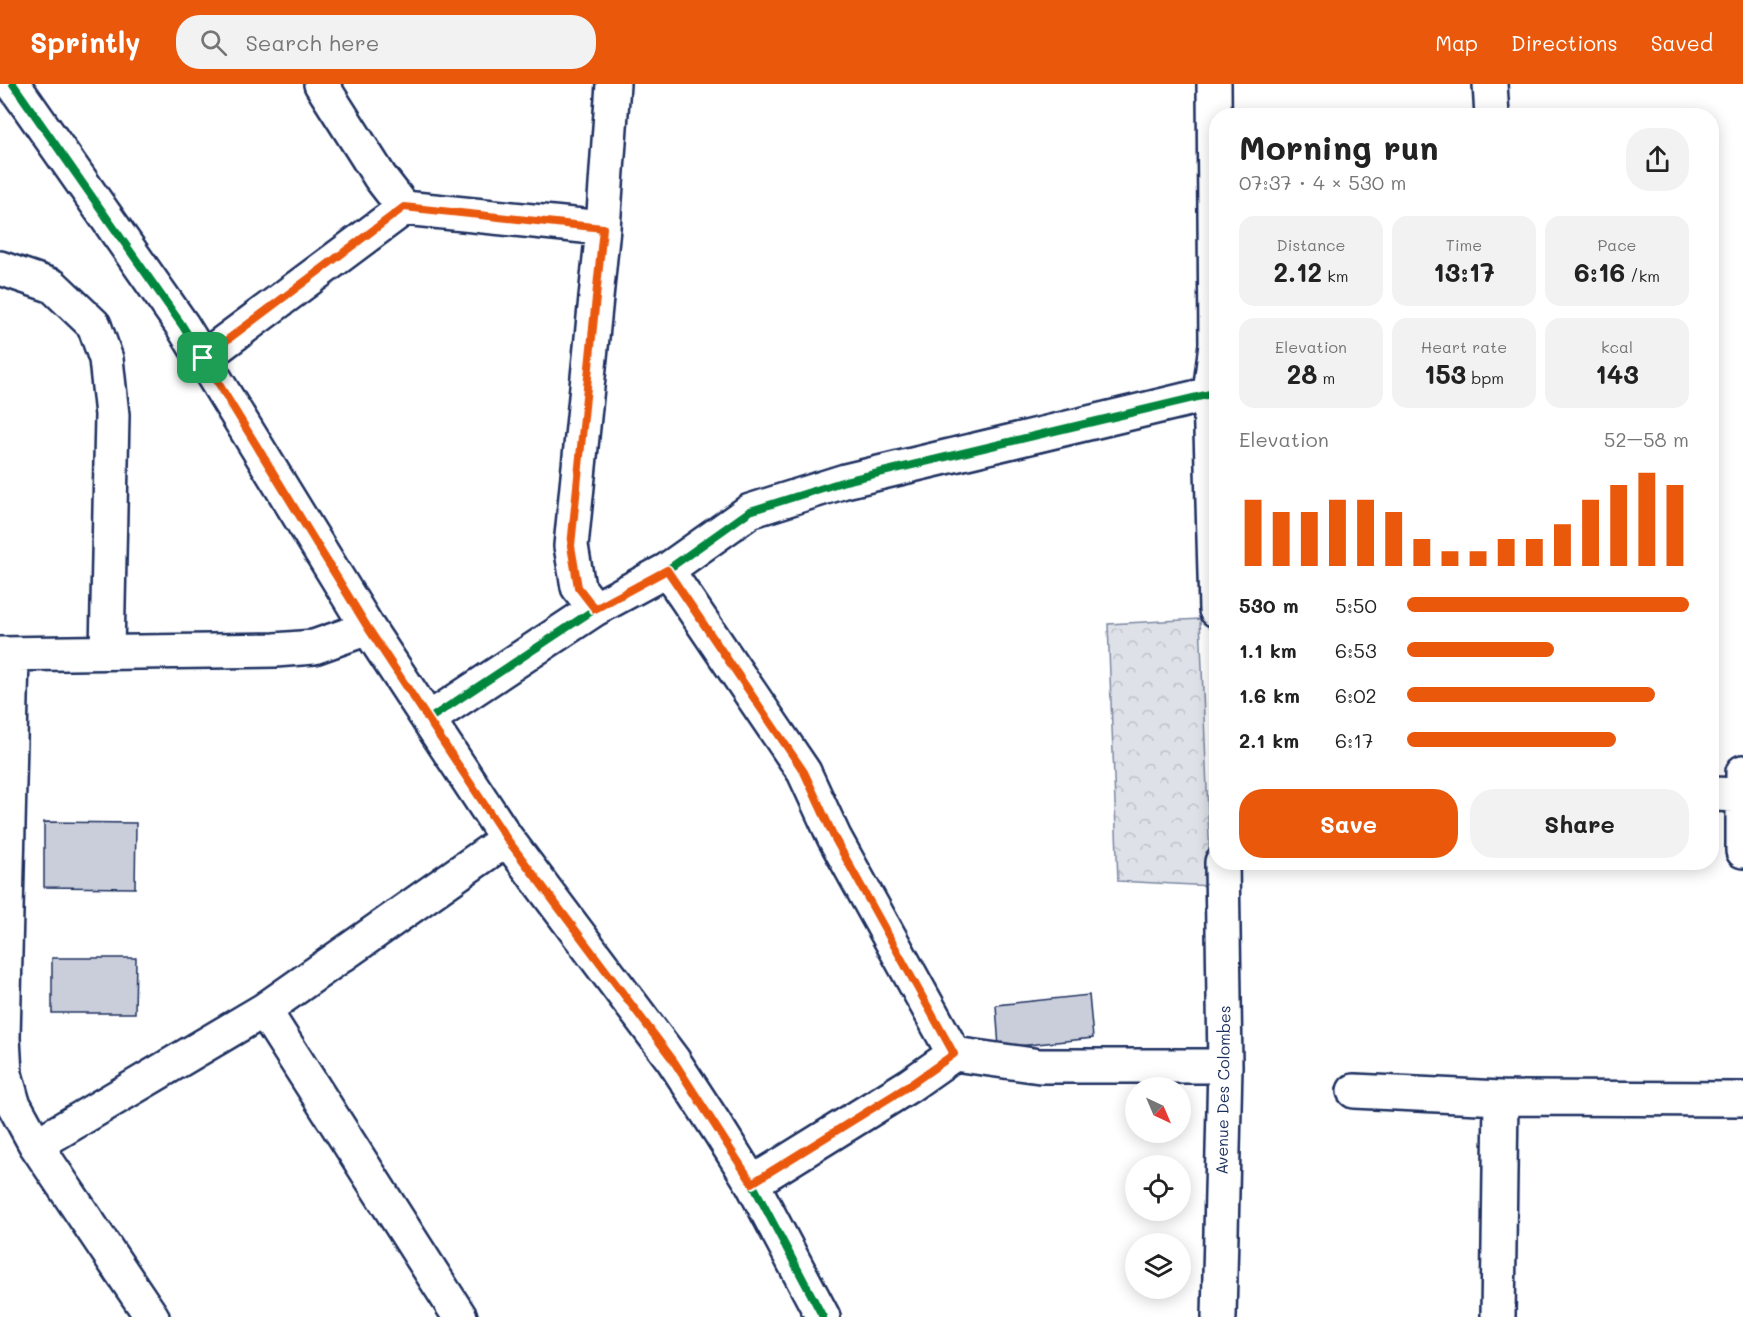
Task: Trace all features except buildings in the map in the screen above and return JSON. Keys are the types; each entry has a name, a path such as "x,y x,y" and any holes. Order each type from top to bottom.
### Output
{"street":[{"path":"14,84 182,325 368,628 507,839 673,1060 752,1183 823,1317"},
{"path":"321,84 380,177 404,207"},
{"path":"595,609 578,587 571,546 603,228 613,84"},
{"path":"1214,84 1214,108"},
{"path":"1490,84 1492,108"},
{"path":"203,358 404,207 603,228"},
{"path":"0,268 53,286 94,325 106,359 112,415 107,651"},
{"path":"429,719 595,609 667,570 750,511 845,481 1209,394"},
{"path":"667,570 804,772 834,837 954,1054"},
{"path":"152,1317 36,1145 13,1103 5,1074 3,1038 6,654 275,650 314,647 368,628"},
{"path":"1732,787 1743,851"},
{"path":"36,1145 264,1010 507,839"},
{"name":"Avenue Des Colombes","path":"1219,1317 1225,1066 1222,870"},
{"path":"264,1010 460,1317"},
{"path":"752,1183 910,1085 954,1054 1040,1066 1225,1066"},
{"path":"1354,1091 1501,1098 1743,1099"},
{"path":"1498,1317 1501,1098"}],"green space":[{"path":"1200,619 1211,886 1118,881 1108,624"}],"cycle path":[{"path":"13,84 182,325 368,628 507,839 673,1060 752,1183 823,1317"},
{"path":"429,719 595,609 667,570 750,511 845,481 1209,394"}],"route":[{"path":"404,207 603,228 571,546 578,587 595,609 667,570 804,772 834,837 954,1054 910,1085 752,1183 673,1060 507,839 368,628 203,358 404,207"}]}
